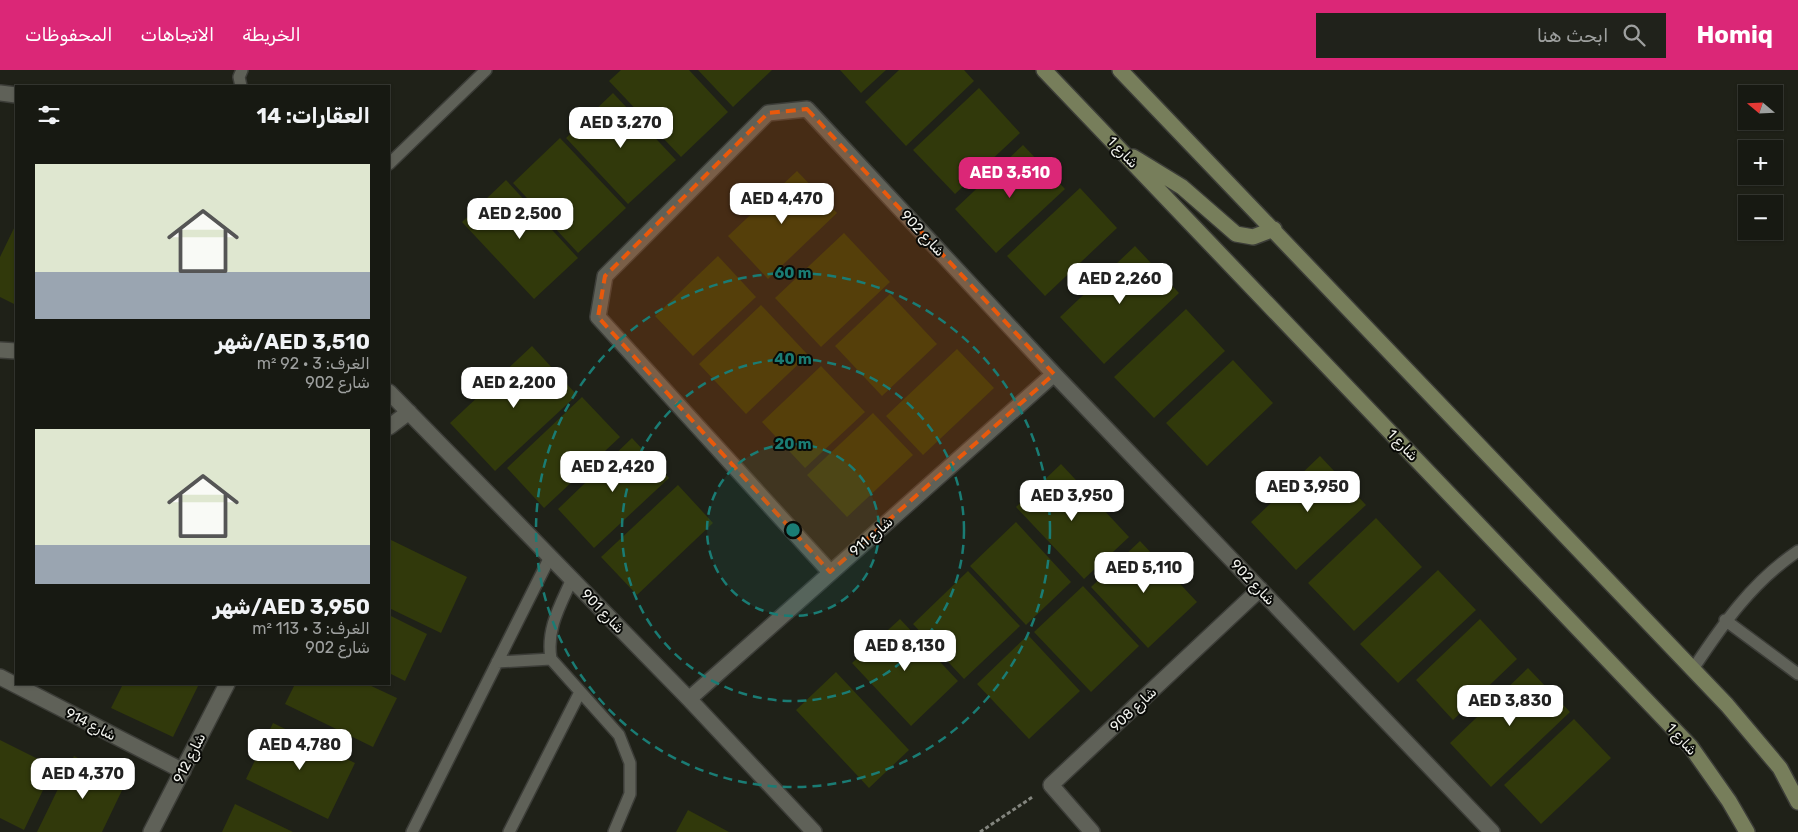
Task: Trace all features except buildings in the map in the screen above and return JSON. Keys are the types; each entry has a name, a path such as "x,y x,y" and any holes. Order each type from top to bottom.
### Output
{"street":[{"name":"شارع 1","path":"1044,70 1691,747 1729,800 1747,832"},
{"path":"1120,70 1727,705 1780,768 1798,802"},
{"path":"0,93 15,95"},
{"name":"شارع 902","path":"830,572 598,317 605,276 768,113 807,109 1054,374 1492,832"},
{"path":"1123,152 1182,187 1236,234 1253,237 1274,229"},
{"path":"0,350 15,350"},
{"name":"شارع 911","path":"689,699 1054,374"},
{"name":"شارع 901","path":"390,393 689,699 814,832"},
{"path":"390,425 409,412"},
{"name":"شارع 908","path":"1051,785 1260,589"},
{"name":"شارع 914","path":"0,677 15,685"},
{"name":"شارع 914","path":"16,685 183,771"},
{"name":"شارع 912","path":"152,832 226,685"},
{"path":"1051,785 1092,832"}],"lane":[{"path":"241,85 238,77 242,70"},
{"path":"390,163 486,70"},
{"path":"1693,669 1725,620 1765,577 1798,551"},
{"path":"412,832 550,557"},
{"path":"572,579 553,621 548,642 551,659 619,735 630,763 630,794 614,832"},
{"path":"1725,620 1798,674"},
{"path":"497,662 551,659"},
{"path":"509,832 580,692"}],"path":[{"path":"980,832 1051,785"}],"highlighted area":[{"path":"807,109 1054,374 830,572 598,317 605,276 768,113"}]}
